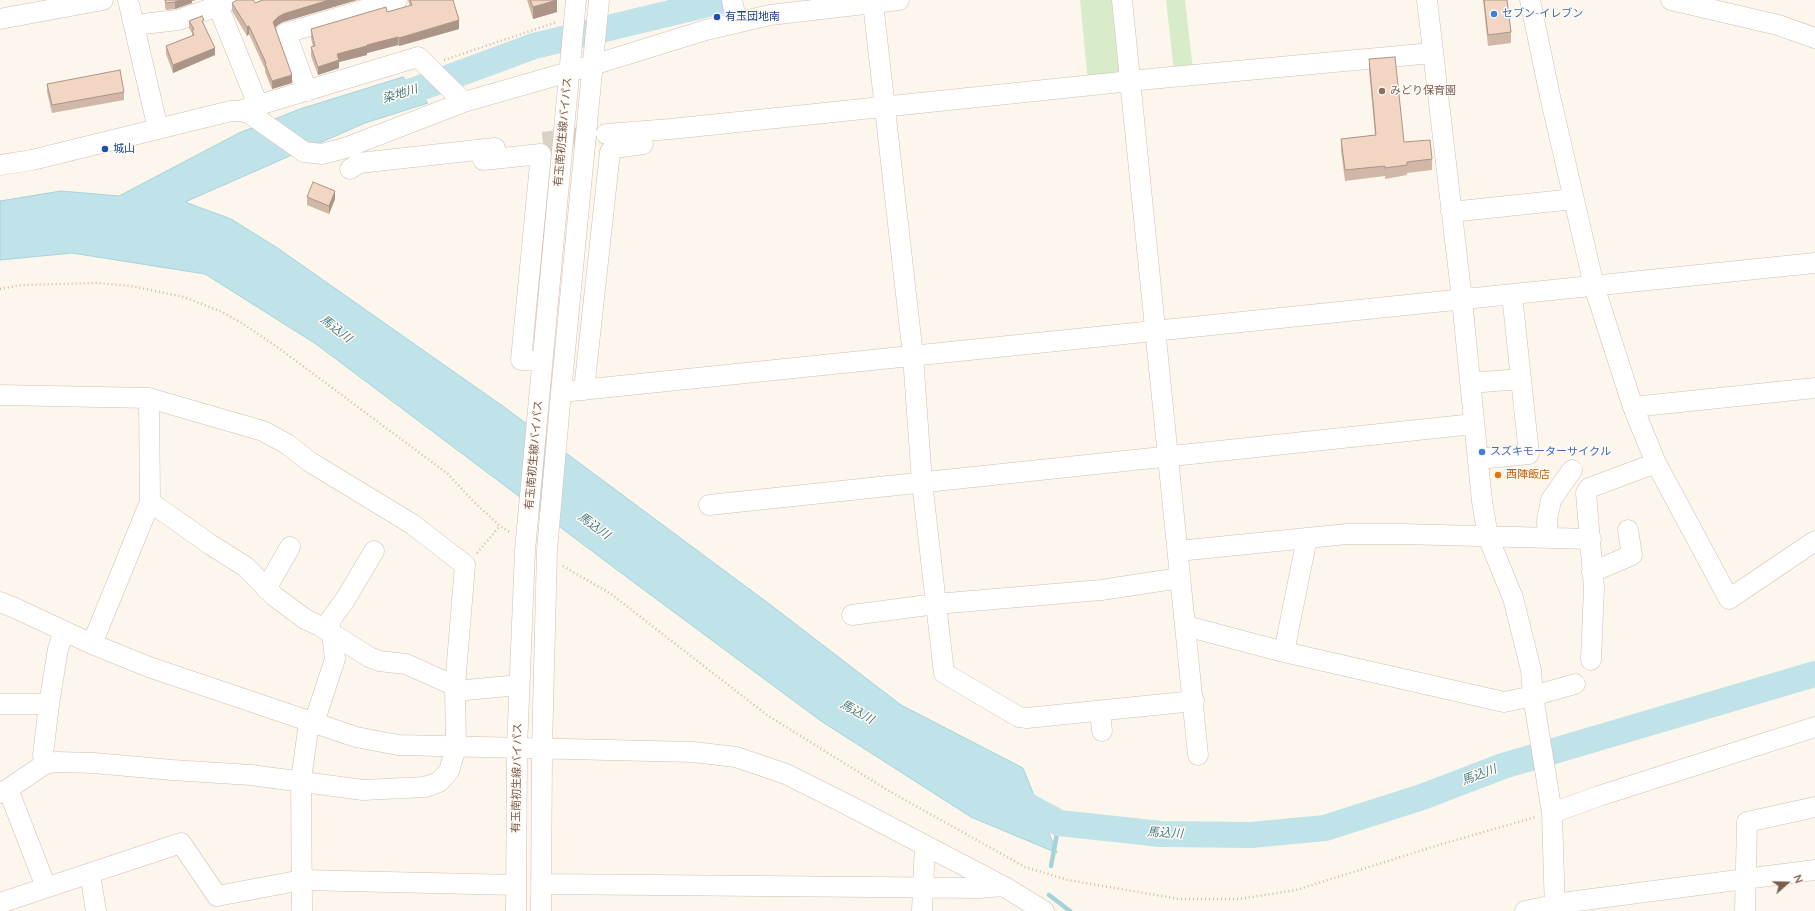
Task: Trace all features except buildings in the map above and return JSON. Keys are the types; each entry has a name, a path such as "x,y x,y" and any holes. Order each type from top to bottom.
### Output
{"street":[{"path":"0,19 103,0"},
{"path":"128,0 158,129"},
{"path":"307,91 286,33 398,0"},
{"path":"134,25 178,20 223,3 251,111 304,152 313,154 334,152 464,102 594,59 706,30 735,14 770,15 899,0"},
{"path":"1122,0 1180,578 1194,701 1198,755"},
{"path":"1427,0 1488,537 1513,598 1532,670 1533,696 1552,813 1554,908"},
{"path":"1530,0 1594,286 1633,407 1656,463 1729,599 1815,541"},
{"path":"1671,0 1778,25 1815,38"},
{"path":"873,3 913,356 922,482 943,670 946,675 1019,717 1026,718 1101,721 1194,701"},
{"name":"有玉南初生線バイパス","path":"541,911 542,749 547,553 560,392 599,5"},
{"name":"有玉南初生線バイパス","path":"516,911 517,748 526,543 569,67 571,12"},
{"path":"606,134 678,129 885,106 1432,53"},
{"path":"0,165 32,160 231,111 251,111 307,91 418,57 464,102"},
{"path":"584,390 610,152 615,148 672,140 678,129"},
{"path":"350,170 360,163 543,142"},
{"path":"483,149 483,160 541,154 522,360 542,361"},
{"path":"1451,212 1574,199"},
{"path":"560,392 1815,263"},
{"path":"1478,459 1529,454 1512,295"},
{"path":"1470,383 1521,379"},
{"path":"1633,407 1815,388"},
{"path":"0,395 149,398 263,431 288,444 310,462 412,524 465,565 455,688 456,747 449,771 439,782 426,787 363,790 301,780 233,773 172,770 94,763 56,762 45,764 4,791 46,887"},
{"path":"92,644 150,502 149,398"},
{"path":"709,505 1474,424"},
{"path":"1591,660 1594,588 1586,493 1589,488 1656,463"},
{"path":"1548,537 1547,520 1550,500 1572,470"},
{"path":"150,502 211,545 246,567 266,589 305,619 330,632 369,657 379,661 406,664 455,688 520,685"},
{"path":"1592,572 1632,555 1628,530"},
{"path":"1178,551 1347,534 1590,539"},
{"path":"1284,652 1307,538"},
{"path":"266,589 290,547"},
{"path":"302,911 301,780 312,723 335,658 330,632 331,619 345,600 374,551"},
{"path":"852,615 936,604 1101,590 1180,578"},
{"path":"0,602 92,644 149,667 356,737 398,745 694,752 736,757 786,774 1003,886 1044,911"},
{"path":"1186,626 1284,652 1504,702 1533,696 1575,684"},
{"path":"45,764 43,754 48,704 58,649 64,631"},
{"path":"0,704 48,704"},
{"path":"1552,813 1599,796 1815,727"},
{"path":"1745,911 1747,822 1815,808"},
{"path":"0,903 181,843 217,896 302,880 516,885"},
{"path":"922,911 925,845"},
{"path":"1525,911 1815,870"},
{"path":"90,874 96,911"},
{"path":"541,884 979,888 1003,886"}],"path":[{"path":"427,66 571,12"},
{"path":"0,289 22,286 98,283 131,286 184,297 206,305 242,323 280,349 448,474 500,526 465,565"},
{"path":"547,553 573,573 612,594 767,715 876,783 1025,867 1068,880 1179,898 1239,899 1296,890 1442,844 1552,813"}],"green space":[{"path":"1080,0 1115,0 1123,76 1088,83"},
{"path":"1166,0 1185,0 1193,70 1174,72"}],"water":[{"path":"403,77 428,103 365,123 185,202 231,219 279,249 504,407 772,606 901,705 1023,768 1057,853 971,817 821,721 316,344 205,274 72,253 0,260 0,201 61,191 119,196 239,133 300,109"}],"waterway":[{"name":"染地川","path":"381,100 415,90 534,46 724,0"},
{"name":"馬込川","path":"1010,796 1059,823 1161,834 1251,835 1325,828 1422,797 1503,766 1815,674"},
{"path":"1051,866 1059,823"},
{"path":"1049,895 1070,911"}],"tunnel":[{"path":"543,142 606,134"}],"place":[{"name":"セブン-イレブン","path":"1494,14"},
{"name":"有玉団地南","path":"717,17"},
{"name":"みどり保育園","path":"1382,91"},
{"name":"城山","path":"105,149"},
{"name":"スズキモーターサイクル","path":"1482,452"},
{"name":"西陣飯店","path":"1498,475"}]}
